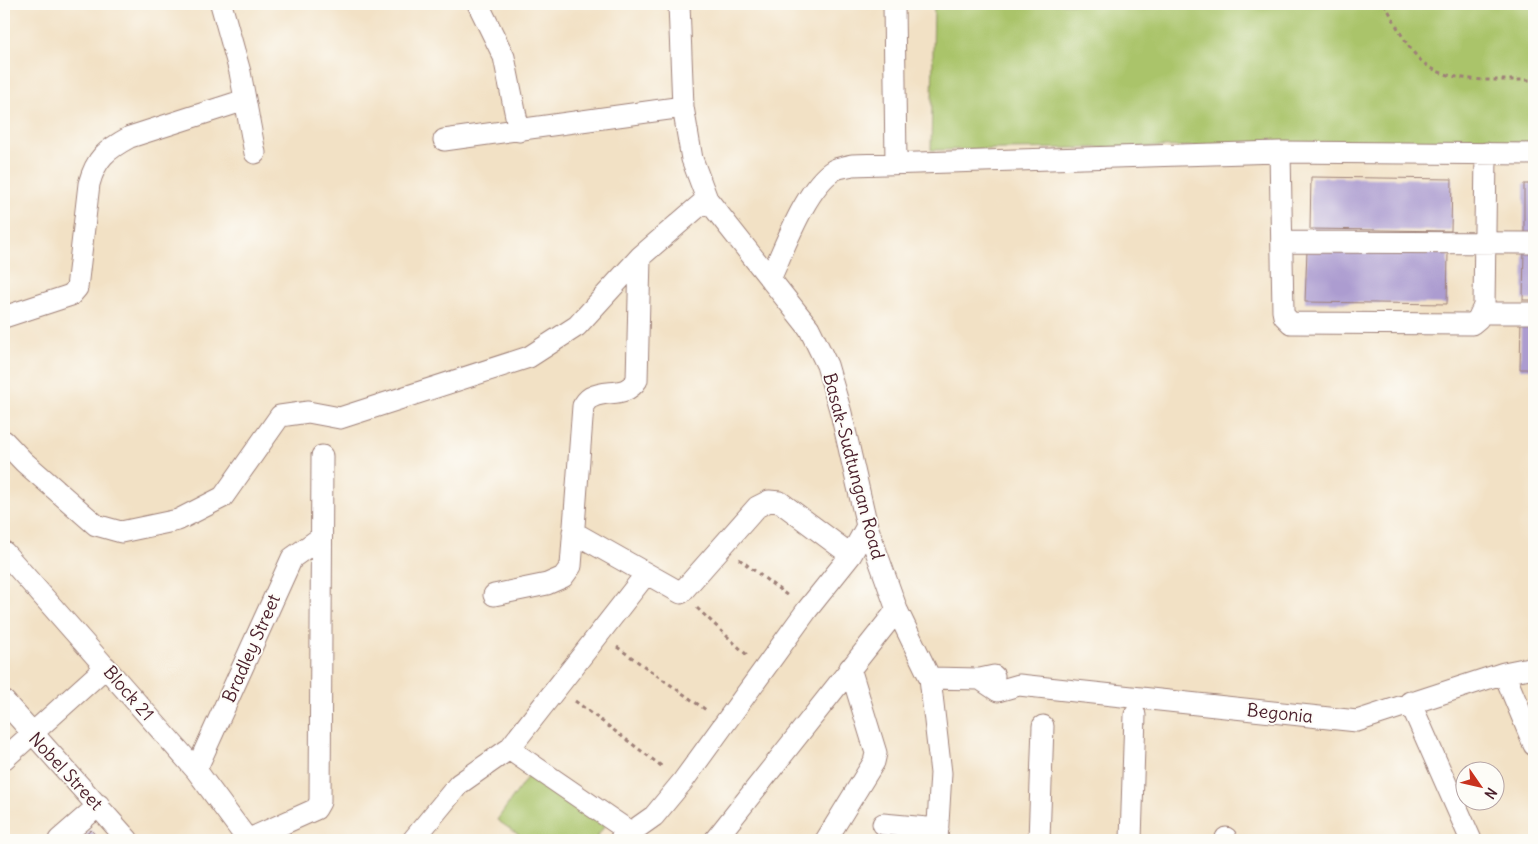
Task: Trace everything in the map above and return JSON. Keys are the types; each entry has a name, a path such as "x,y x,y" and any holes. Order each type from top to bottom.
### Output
{"street":[{"path":"221,4 240,72 255,153"},
{"path":"478,4 504,58 519,131"},
{"name":"Basak-Sudtungan Road","path":"679,4 683,107 692,160 707,199 809,328 827,365 841,413 866,526 896,610 930,678 940,773 938,834"},
{"path":"894,4 896,163"},
{"path":"4,317 71,295 77,288 88,184 93,169 100,157 113,146 130,137 245,100"},
{"path":"444,140 683,107"},
{"path":"1280,152 1284,316 1290,323 1472,324 1482,313 1486,153"},
{"path":"770,279 811,193 820,180 835,169 896,163 1280,152 1534,154"},
{"path":"4,441 24,462 96,525 121,532 178,520 223,497 280,416 308,412 340,418 529,357 577,326 640,257 707,199"},
{"path":"1282,242 1534,243"},
{"path":"494,595 547,584 563,577 571,566 583,406 591,397 624,392 632,387 637,380 640,257"},
{"path":"1482,313 1534,313"},
{"path":"247,840 316,809 320,802 320,538 322,456"},
{"path":"573,532 681,593 757,507 769,501 780,502 850,556"},
{"path":"509,749 625,836 654,816 683,782 807,610 850,556 866,526"},
{"name":"Bradley Street","path":"196,770 292,558 320,538"},
{"name":"Block 21","path":"4,552 196,770 247,840"},
{"path":"414,840 459,784 509,749 646,574"},
{"path":"715,840 896,610"},
{"path":"4,759 106,667"},
{"name":"Begonia","path":"930,678 989,685 1019,685 1357,721 1410,702 1504,673 1534,667"},
{"path":"826,840 874,762 876,753 850,668"},
{"path":"1504,673 1534,745"},
{"name":"Nobel Street","path":"4,701 31,734 99,805 128,840"},
{"path":"1410,702 1471,840"},
{"path":"1131,840 1135,715"},
{"path":"1039,840 1043,726"},
{"path":"59,840 99,805"},
{"path":"882,824 938,834"}],"path":[{"path":"1385,4 1406,42 1425,64 1450,77 1534,80"},
{"path":"723,547 807,610"},
{"path":"681,593 764,671"},
{"path":"599,634 725,724"},
{"path":"556,687 683,782"}],"green space":[{"path":"934,4 1534,4 1534,142 931,150"},
{"path":"530,773 605,825 595,840 526,840 497,820"}],"building":[{"path":"1311,177 1452,179 1451,231 1310,229"},
{"path":"1524,184 1534,184 1534,235 1524,235"},
{"path":"1524,249 1534,249 1534,300 1523,300"},
{"path":"1307,250 1448,253 1447,304 1305,302"},
{"path":"1521,318 1534,318 1534,369 1520,369"},
{"path":"91,830 100,840 80,840"}]}
